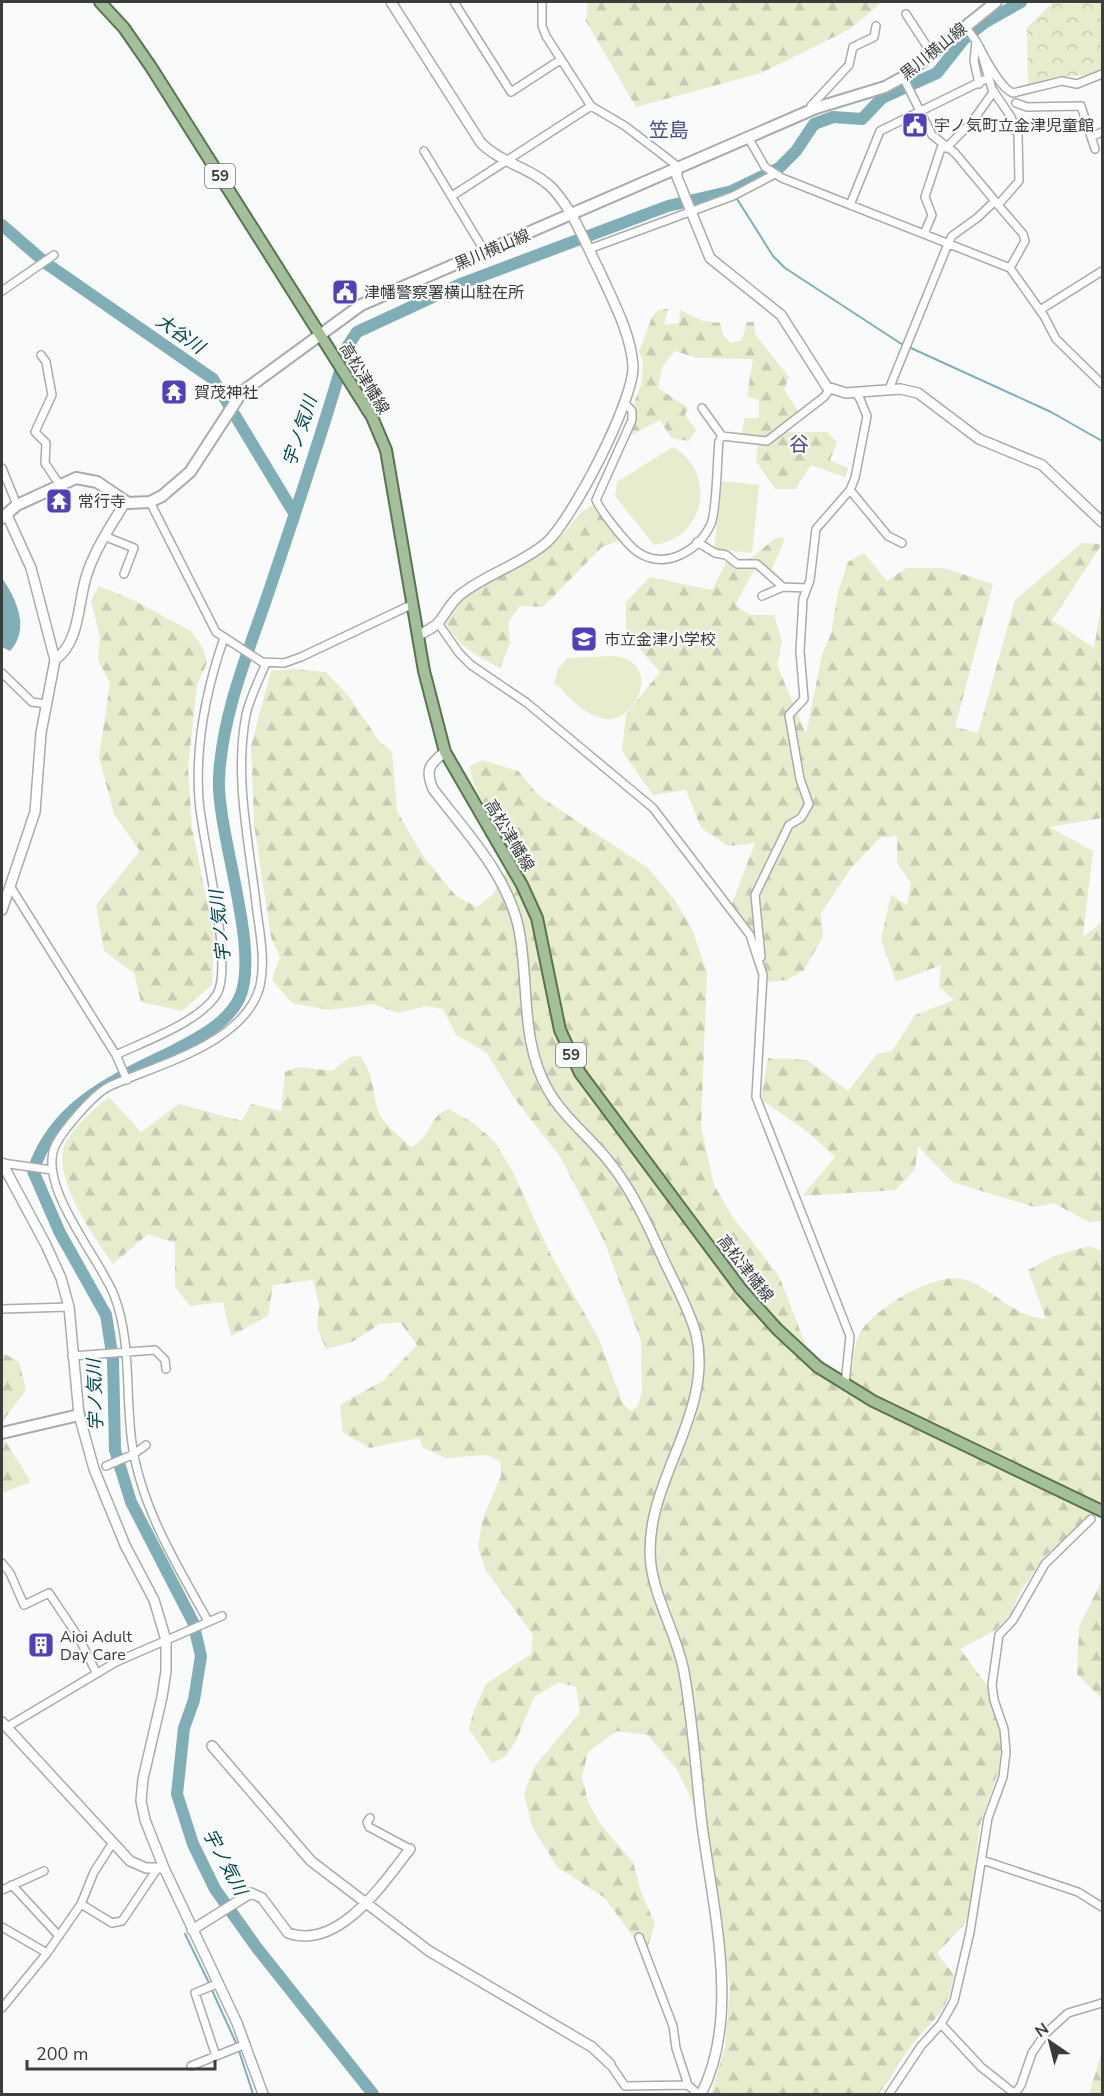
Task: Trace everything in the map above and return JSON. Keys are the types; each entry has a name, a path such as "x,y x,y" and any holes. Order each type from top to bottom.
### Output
{"main road":[{"name":"高松津幡線","path":"100,2 124,28 151,67 372,417 386,450 424,671 445,752 522,885 537,918 560,1030 580,1073 741,1289 777,1329 818,1367 937,1433 1102,1511"},
{"name":"黒川横山線","path":"150,502 162,496 190,472 234,403 247,388 361,305 812,111 885,87 906,83 932,54 972,36 996,2"},
{"path":"4,516 17,505 59,484 86,478 126,501 136,504 150,502"},
{"path":"2,1433 79,1415"}],"street":[{"path":"391,2 472,130 491,153 533,174 553,189 581,232 591,253 627,336 631,353 631,385 625,404 577,498 556,533 537,550 461,595 447,607 438,623 419,636"},
{"path":"454,2 511,92 560,60"},
{"path":"542,2 542,26 560,60 591,106 625,126 676,165 685,195 710,258 781,315 830,389 840,392 906,389 918,393 979,438 1042,465 1102,522"},
{"path":"906,14 932,54"},
{"path":"812,111 811,106 849,65 853,46 874,37 876,26"},
{"path":"972,36 994,91 1007,110 1018,135 1019,181 998,205 1023,234 1025,241 1010,268"},
{"path":"972,36 979,84"},
{"path":"972,36 1003,85 1013,93 1016,103"},
{"path":"1013,93 1062,81 1077,84 1102,74"},
{"path":"850,205 880,131 988,78"},
{"path":"889,389 952,236 977,219 995,201 955,153 932,135 906,83"},
{"path":"924,234 932,215 925,197 944,146 972,122 994,91"},
{"path":"1007,110 1016,103"},
{"path":"1016,103 1026,107 1081,105 1095,149"},
{"path":"452,196 591,106"},
{"path":"1091,137 1102,132"},
{"path":"750,139 765,167 775,173 1010,268 1040,310 1056,339 1102,384"},
{"path":"424,151 485,252"},
{"path":"591,253 691,208 735,195 775,173"},
{"path":"2,291 53,256"},
{"path":"1040,310 1102,271"},
{"path":"41,355 46,362 52,395 35,432 46,444 45,463 59,484"},
{"path":"702,408 722,436 767,441 824,397 830,389"},
{"path":"845,1384 850,1336 756,1097 763,975 755,895 789,825 801,818 809,804 800,779 789,715 804,699 800,651 803,599 807,588 816,529 850,490 857,471 867,416 855,392"},
{"path":"625,404 632,411 632,420 597,493 597,503 636,551 647,557 663,560 678,556 697,542 712,523 719,441 722,436"},
{"path":"2,468 17,505"},
{"path":"850,490 888,536 902,543"},
{"path":"55,660 68,645 80,613 83,585 104,536 126,501"},
{"path":"150,502 216,632 264,662 284,663 301,657 413,604"},
{"path":"2,910 35,812 41,733 55,660 31,568 4,516"},
{"path":"104,536 134,548 124,574"},
{"path":"697,542 715,553 726,555 737,564 757,564 783,587"},
{"path":"762,596 783,587 807,588"},
{"path":"438,623 459,653 471,665 526,703 657,812 750,935 761,965"},
{"path":"116,1055 182,1024 206,1006 220,986 222,952 204,845 198,772 204,715 211,679 227,640"},
{"path":"207,1622 150,1511 133,1455 121,1318 113,1292 53,1183 51,1157 56,1143 77,1116 105,1089 210,1043 235,1025 247,1010 260,986 262,954 243,796 242,765 246,714 264,662"},
{"path":"2,673 32,702 46,704"},
{"path":"445,752 432,762 428,769 429,778 433,789 490,864 510,903 517,922 522,948 529,1033 538,1070 549,1092 611,1164 633,1196 674,1281 696,1334 698,1362 694,1401 655,1508 650,1553 654,1581 684,1669 722,1987 719,2040 713,2071 699,2094 688,2085 676,2048 673,2026 639,1937"},
{"path":"10,886 116,1055 127,1080"},
{"path":"2,1163 52,1170"},
{"path":"2,1163 61,1278 69,1307 79,1415 110,1513 154,1600 166,1640 166,1671 162,1697 147,1754 141,1801 151,1839 160,1868 219,1983 246,2044 263,2094"},
{"path":"2,1309 69,1307"},
{"path":"72,1356 154,1350 165,1359 166,1369"},
{"path":"106,1466 133,1455 146,1445"},
{"path":"889,2094 921,2046 941,2024 954,2001 970,1932 987,1818 1003,1777 1006,1752 1004,1729 994,1700 992,1685 999,1635 1013,1620 1045,1564 1091,1519"},
{"path":"2,1563 10,1573 24,1605 49,1593 79,1638 96,1672"},
{"path":"160,1868 138,1865 112,1844 4,1724 96,1672 222,1616"},
{"path":"212,1746 311,1861 429,1951 592,2047 610,2064 620,2082 631,2088 688,2085"},
{"path":"192,1930 251,1893 259,1895 283,1929 295,1935 307,1936 325,1932 366,1905 410,1849 369,1827 367,1822 370,1818"},
{"path":"2,2008 47,1953 81,1904 94,1872 112,1844"},
{"path":"982,1860 1078,1892 1102,1907"},
{"path":"81,1904 112,1923 122,1921 160,1868"},
{"path":"2,1890 44,1871"},
{"path":"12,1885 58,1936"},
{"path":"2,1927 47,1953"},
{"path":"216,2056 195,1993 219,1983"},
{"path":"941,2024 981,2067 1015,2094 1021,2085 1032,2053 1045,2034 1068,2013 1102,2003"},
{"path":"191,2066 246,2044"}],"green space":[{"path":"588,2 882,2 850,29 761,73 636,107 586,21"},
{"path":"1053,2 1066,4 1102,2 1102,74 1067,76 1028,84 1027,28"},
{"path":"668,309 664,325 679,323 680,310 703,321 720,323 723,335 731,343 742,340 747,322 754,322 755,334 789,377 784,389 799,413 782,425 785,432 827,432 837,442 830,460 848,468 844,477 811,465 795,489 775,489 756,461 758,444 750,435 742,435 744,418 759,418 759,400 747,396 753,359 697,358 675,351 662,367 658,388 688,408 685,415 696,430 689,441 671,438 660,420 630,436 637,419 634,403 642,382 643,361 639,352 652,317 658,310"},
{"path":"673,447 687,458 696,472 700,488 700,503 694,518 685,530 672,540 654,545 615,496 617,482"},
{"path":"722,481 759,485 752,553 714,549"},
{"path":"594,504 620,540 602,547 543,607 520,606 508,622 510,643 500,668 476,655 462,644 446,623 464,598 537,556 564,533 580,513"},
{"path":"777,537 785,538 771,571 754,570 735,605 750,615 774,615 782,641 777,665 806,734 822,655 831,634 838,592 848,562 864,553 887,581 906,568 944,568 993,584 955,727 978,733 1015,600 1082,543 1102,544 1052,620 1094,648 1102,601 1102,818 1049,827 1093,851 1083,937 1102,922 1102,1221 1089,1222 1054,1203 1034,1207 952,1182 918,1146 915,1169 896,1190 802,1196 835,1157 809,1133 761,1099 768,1058 807,1060 848,1091 877,1054 892,1051 915,1015 954,1000 939,987 941,965 896,982 881,940 891,895 907,905 911,883 897,863 897,836 880,838 851,868 821,913 823,936 804,970 787,980 768,982 750,928 731,906 755,843 728,846 701,828 686,790 653,795 622,751 626,714 660,672 626,634 626,602 650,577 712,590 727,560 751,558"},
{"path":"99,586 133,600 191,631 203,648 207,663 197,685 188,768 192,828 214,935 212,985 182,1011 141,1002 134,973 104,951 96,905 140,851 114,814 99,757 110,683 98,660 100,637 91,601"},
{"path":"613,656 628,660 637,668 641,678 641,688 637,699 622,715 612,719 597,717 575,703 558,685 554,685 558,669 567,658"},
{"path":"294,669 326,672 350,698 379,741 392,752 397,811 423,856 456,896 477,907 493,894 506,873 493,823 475,787 469,767 482,760 518,771 539,796 648,868 675,900 693,932 707,972 701,1127 714,1185 732,1216 779,1276 816,1372 843,1390 851,1375 859,1335 872,1318 897,1299 928,1284 943,1280 957,1278 969,1281 1014,1309 1046,1319 1028,1270 1054,1256 1089,1246 1102,1251 1102,1505 1044,1557 1021,1591 1011,1613 996,1630 960,1649 986,1684 1000,1726 1001,1750 998,1772 980,1825 969,1914 962,1927 937,1953 954,1975 951,1989 943,2008 911,2046 879,2093 711,2094 725,2047 730,1987 708,1833 677,1770 648,1735 617,1731 588,1752 582,1777 588,1802 601,1825 633,1862 641,1892 655,1924 648,1946 636,1941 605,1898 557,1867 532,1826 524,1794 534,1767 580,1712 576,1687 559,1682 534,1697 516,1741 505,1757 492,1763 469,1729 473,1713 486,1684 531,1654 533,1635 485,1569 478,1547 483,1518 501,1476 501,1462 487,1455 446,1458 423,1448 419,1438 370,1448 343,1433 340,1405 384,1380 417,1345 400,1322 380,1324 352,1342 326,1349 317,1327 319,1304 313,1280 273,1285 268,1316 231,1336 223,1302 190,1306 175,1287 175,1243 148,1234 113,1264 86,1223 69,1189 62,1157 65,1144 78,1125 109,1097 141,1132 179,1104 242,1121 251,1104 281,1111 285,1072 298,1067 332,1071 350,1057 360,1056 371,1077 380,1116 411,1147 423,1138 442,1112 449,1109 473,1123 494,1141 512,1170 549,1251 599,1339 623,1404 631,1411 638,1406 642,1391 641,1341 605,1243 561,1158 514,1098 487,1053 456,1035 443,1009 426,1006 397,1013 374,1004 329,1010 292,1003 272,980 280,957 271,937 254,824 251,746 271,671"},
{"path":"5,1354 19,1362 26,1390 2,1422 2,1357"},
{"path":"2,1436 31,1482 2,1493"},
{"path":"1102,1580 1102,1707 1101,1698 1077,1674 1079,1627"},
{"path":"1102,2051 1102,2094 1089,2094"}],"water":[{"path":"2,578 19,614 19,633 10,651 2,647"}],"waterway":[{"name":"宇ノ気川","path":"373,2094 257,1948 215,1889 193,1844 177,1794 184,1728 194,1700 201,1656 193,1622 131,1502 115,1450 113,1360 106,1315 60,1233 33,1171 43,1147 73,1110 91,1095 111,1083 204,1034 220,1022 234,1008 239,999 245,978 245,952 237,891 220,800 219,777 226,726 240,676 312,463 347,347 357,332 463,283 668,206 732,191 779,168 796,151 814,124 833,117 862,119 882,98 937,73 964,39 984,23 1021,2"},
{"path":"732,191 773,256 785,268 900,343 1051,412 1102,441"},
{"name":"大谷川","path":"2,225 47,264 213,379 294,513"},
{"path":"185,1934 210,1985"},
{"path":"211,1988 237,2045"},
{"path":"239,2051 253,2094"}],"place":[{"name":"宇ノ気町立金津児童館","path":"915,125"},
{"name":"津幡警察署横山駐在所","path":"345,292"},
{"name":"賀茂神社","path":"174,392"},
{"name":"常行寺","path":"59,501"},
{"name":"市立金津小学校","path":"584,639"},
{"name":"Aioi Adult Day Care","path":"41,1645"}],"district":[{"name":"笠島","path":"669,130"},
{"name":"谷","path":"799,444"}]}
